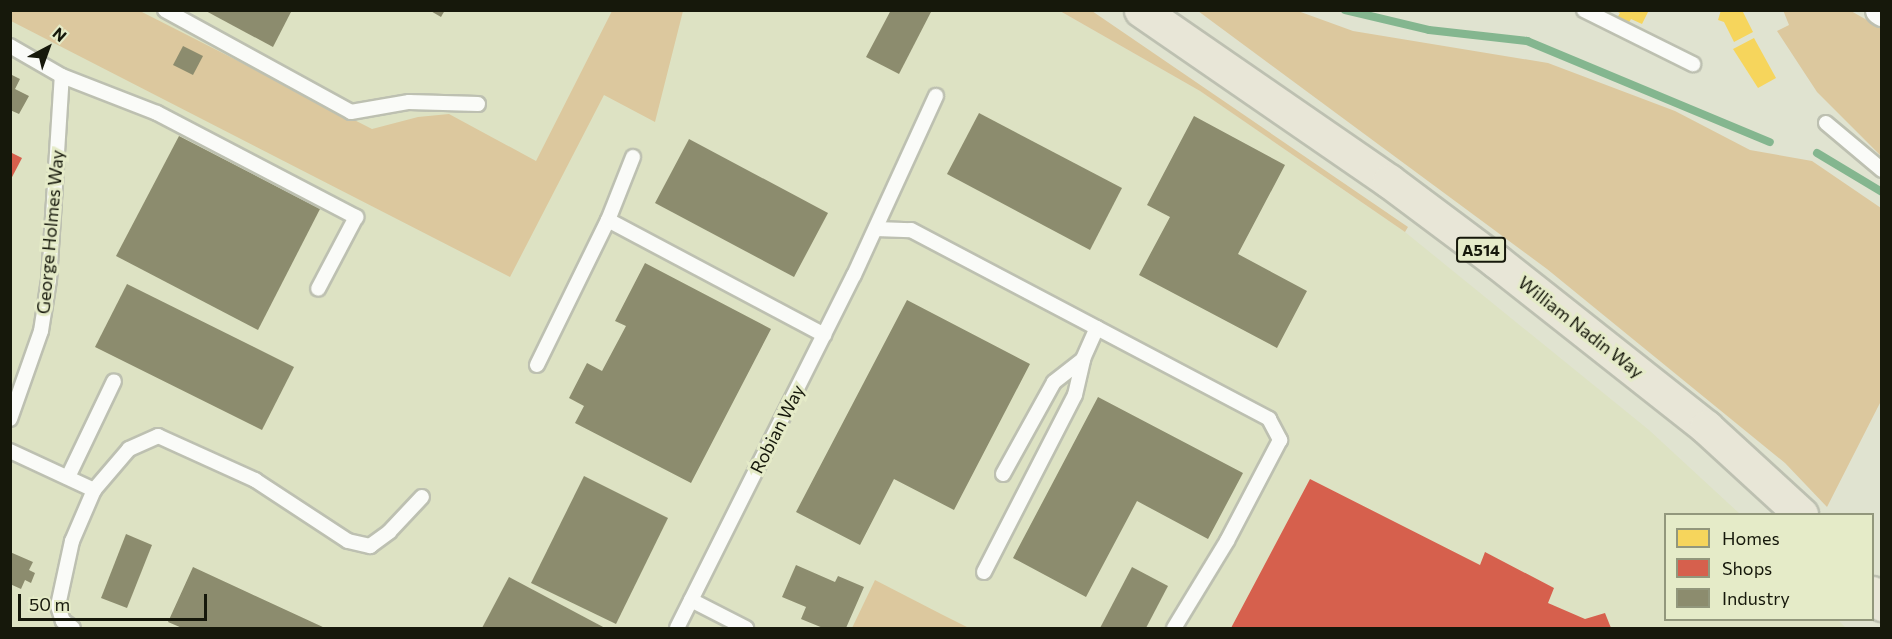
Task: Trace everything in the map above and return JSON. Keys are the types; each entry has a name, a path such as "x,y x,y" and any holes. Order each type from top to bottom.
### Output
{"main road":[{"name":"William Nadin Way","path":"1141,10 1343,148 1496,261 1706,427 1800,513"}],"lane":[{"path":"165,10 351,112 409,102 478,104"},
{"path":"1584,10 1693,64"},
{"path":"10,46 62,76 157,113 356,217 318,289"},
{"name":"George Holmes Way","path":"10,420 16,392 41,331 49,280 62,76"},
{"name":"Robian Way","path":"677,628 876,229 936,96"},
{"path":"1826,123 1881,170"},
{"path":"537,365 608,220 633,157"},
{"path":"608,220 824,335"},
{"path":"876,229 911,230 1269,419 1280,440 1227,542 1174,628"},
{"path":"984,572 1075,395 1083,359 1097,328"},
{"path":"1003,474 1054,382 1083,359"},
{"path":"68,477 114,381"},
{"path":"73,628 63,621 58,606 72,541 94,489 129,449 158,436 255,480 348,541 370,546 388,532 422,497"},
{"path":"10,451 94,489"},
{"path":"691,600 746,628"}],"shaded area":[{"path":"1783,10 1851,11 1881,28 1881,156 1817,92 1777,31 1789,25"},
{"path":"10,11 1060,11 1200,91 1405,232 1649,430 1739,513 1664,513 1664,621 1839,621 1846,628 11,628"},
{"path":"10,11 140,11 372,129 418,117 449,114 536,161 612,11 683,11 655,122 604,95 510,277 11,21"},
{"path":"1060,11 1092,11 1408,227 1405,232 1200,91"},
{"path":"1198,11 1298,11 1353,31 1548,63 1675,111 1750,150 1812,161 1881,208 1881,401 1827,507 1785,463 1547,269"},
{"path":"875,580 941,614 969,628 852,628"}],"building: Homes":[{"path":"1614,10 1649,10 1642,24 1631,19 1628,24 1617,18 1620,13"},
{"path":"1721,10 1742,10 1753,32 1734,42 1724,22 1718,20"},
{"path":"1754,38 1776,78 1758,88 1733,49"}],"building: Shops":[{"path":"10,152 22,158 10,181"},
{"path":"1310,479 1480,565 1485,552 1554,588 1548,603 1585,619 1605,613 1611,628 1231,628"}],"building: Industry":[{"path":"204,10 292,10 273,47"},
{"path":"429,10 445,10 441,17"},
{"path":"891,10 932,10 899,74 866,57"},
{"path":"183,46 203,56 193,75 173,65"},
{"path":"10,74 20,79 15,89 29,96 19,114 10,110"},
{"path":"979,113 1122,188 1090,250 947,174"},
{"path":"1194,116 1285,165 1238,254 1307,291 1277,348 1139,275 1170,217 1147,205"},
{"path":"179,136 320,209 258,330 116,256"},
{"path":"689,139 828,213 794,277 655,203"},
{"path":"645,263 771,329 691,483 575,423 584,406 569,398 587,363 602,371 626,326 615,321"},
{"path":"127,284 294,367 262,430 95,347"},
{"path":"907,300 1030,364 954,510 894,479 860,545 796,512"},
{"path":"1098,397 1243,473 1208,539 1137,501 1086,597 1013,558"},
{"path":"584,476 668,518 616,624 531,583"},
{"path":"126,534 152,545 127,608 101,598"},
{"path":"10,552 33,562 29,570 35,573 31,583 25,580 21,589 10,584"},
{"path":"796,565 835,582 838,576 864,587 846,628 823,628 801,619 806,607 782,597"},
{"path":"193,567 325,628 182,628 168,622"},
{"path":"1132,567 1168,586 1146,628 1100,628"},
{"path":"509,577 605,628 482,628"}],"waterway":[{"path":"1345,10 1429,30 1527,41 1770,142"},
{"path":"1817,153 1882,192"}]}
